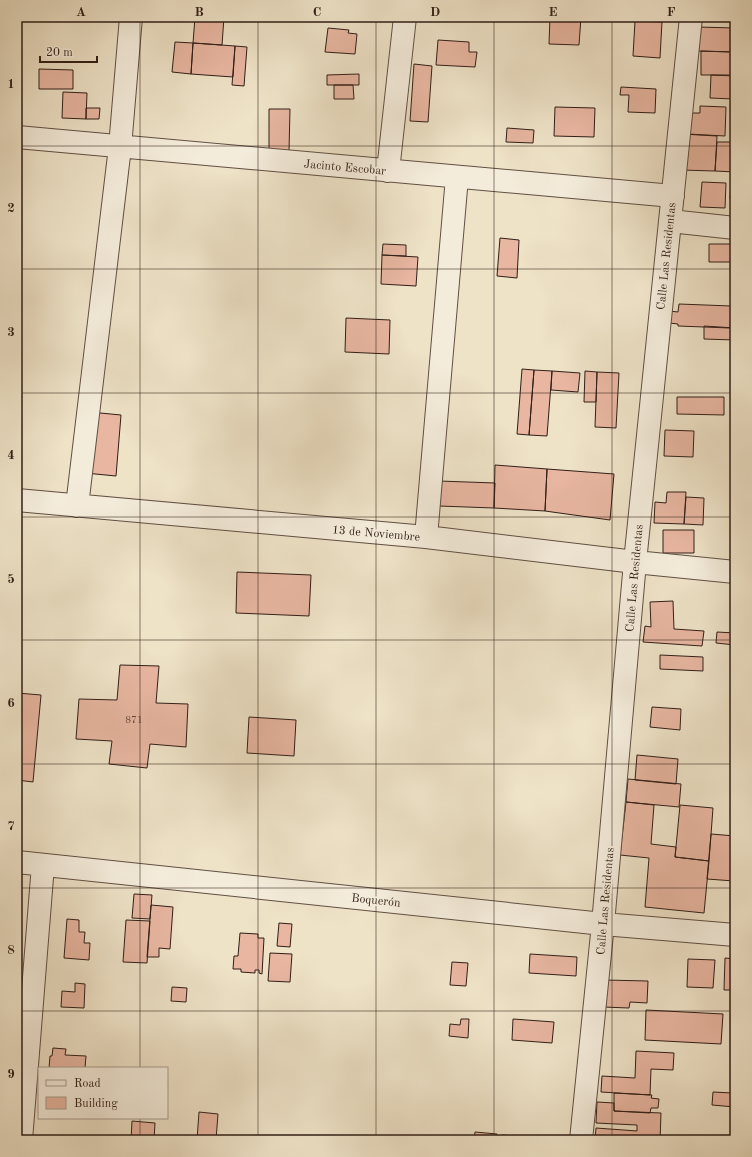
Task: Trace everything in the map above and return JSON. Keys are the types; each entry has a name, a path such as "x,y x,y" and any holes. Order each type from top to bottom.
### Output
{"street":[{"path":"77,506 120,147 131,17"},
{"path":"388,171 405,17"},
{"name":"Calle Las Residentas","path":"581,1140 603,924 635,562 691,17"},
{"name":"Jacinto Escobar","path":"17,137 673,196"},
{"path":"426,537 457,177"},
{"path":"670,221 735,228"},
{"name":"13 de Noviembre","path":"17,500 426,537 635,562 735,572"},
{"name":"Boquerón","path":"17,862 603,924 735,935"},
{"path":"21,1140 43,865"}],"building":[{"path":"195,17 224,17 222,45 193,43"},
{"path":"550,17 581,17 579,45 549,44"},
{"path":"635,21 662,22 660,58 633,56"},
{"path":"698,27 735,28 735,52 697,51"},
{"path":"328,28 349,30 348,33 357,34 355,54 325,52"},
{"path":"438,40 469,42 469,52 477,52 475,67 436,65"},
{"path":"175,42 193,43 191,74 172,72"},
{"path":"193,43 235,46 233,77 191,74"},
{"path":"235,46 247,47 244,86 232,85"},
{"path":"701,51 731,52 731,75 701,75"},
{"path":"414,64 432,66 428,122 410,121"},
{"path":"39,69 73,70 73,89 39,89"},
{"path":"359,74 359,85 327,85 327,75"},
{"path":"711,75 735,76 734,99 710,98"},
{"path":"334,85 353,85 354,99 334,99"},
{"path":"621,87 656,89 655,113 628,112 629,95 620,95"},
{"path":"63,92 87,93 86,119 62,118"},
{"path":"700,106 726,107 725,136 688,134 689,113 700,113"},
{"path":"555,107 595,108 594,137 554,136"},
{"path":"86,108 100,108 99,119 86,119"},
{"path":"269,109 290,109 289,151 269,150"},
{"path":"507,128 534,130 533,143 506,142"},
{"path":"682,134 717,136 715,171 681,170"},
{"path":"717,142 735,142 735,172 715,171"},
{"path":"731,181 735,181 735,199 730,199"},
{"path":"702,182 726,183 725,208 700,207"},
{"path":"500,238 519,240 517,278 497,276"},
{"path":"383,244 406,245 406,256 382,255"},
{"path":"709,244 733,244 733,262 709,262"},
{"path":"382,255 418,257 416,286 381,284"},
{"path":"679,304 731,306 730,328 678,326 678,324 669,323 669,311 678,312"},
{"path":"346,318 390,320 389,354 345,352"},
{"path":"704,326 735,328 735,340 704,339"},
{"path":"522,369 534,370 529,435 517,434"},
{"path":"534,370 552,371 547,436 529,435"},
{"path":"552,371 580,373 578,392 551,390"},
{"path":"585,371 597,372 596,402 584,402"},
{"path":"597,372 619,373 616,428 595,427"},
{"path":"677,397 724,397 724,415 677,414"},
{"path":"90,412 121,415 116,476 85,473"},
{"path":"665,430 694,431 693,457 664,456"},
{"path":"495,465 547,469 545,511 494,508"},
{"path":"547,469 614,474 610,520 545,511"},
{"path":"439,481 495,483 494,508 439,506"},
{"path":"667,492 686,492 684,524 654,523 655,502 666,503"},
{"path":"686,497 704,498 703,525 684,524"},
{"path":"663,530 694,530 694,553 663,553"},
{"path":"732,530 735,530 735,546 732,546"},
{"path":"237,572 311,575 309,616 236,613"},
{"path":"673,601 674,629 704,631 702,646 643,642 645,626 651,627 650,602"},
{"path":"717,632 735,633 735,645 716,643"},
{"path":"660,655 703,657 703,671 660,669"},
{"path":"120,665 159,666 156,703 188,704 186,747 150,744 147,768 109,764 112,741 76,739 79,699 117,700"},
{"path":"17,693 41,695 33,782 17,780"},
{"path":"652,707 681,709 680,730 650,727"},
{"path":"249,717 296,720 294,756 247,753"},
{"path":"637,755 678,759 676,784 635,780"},
{"path":"628,779 681,784 679,807 626,802"},
{"path":"626,802 654,805 651,844 676,847 675,857 709,861 704,913 645,907 649,858 620,855"},
{"path":"680,805 713,808 709,861 675,857"},
{"path":"711,834 735,836 734,881 707,879"},
{"path":"134,894 152,895 150,919 132,918"},
{"path":"151,905 173,907 170,949 159,948 159,957 147,957"},
{"path":"67,919 79,920 79,932 85,932 84,943 90,943 89,960 64,958"},
{"path":"126,920 150,921 147,963 123,962"},
{"path":"279,923 292,924 290,947 277,946"},
{"path":"240,933 258,934 258,938 264,938 262,974 259,973 259,970 255,970 255,973 241,972 241,969 233,969 234,956 238,956"},
{"path":"270,953 292,954 290,982 268,981"},
{"path":"530,954 577,957 576,976 529,973"},
{"path":"725,958 735,959 735,990 724,990"},
{"path":"688,959 715,960 713,988 687,987"},
{"path":"452,962 468,963 466,986 450,985"},
{"path":"605,980 648,981 647,1003 630,1002 629,1008 603,1007"},
{"path":"75,983 85,984 84,1008 61,1007 62,991 75,992"},
{"path":"172,987 187,988 186,1002 171,1001"},
{"path":"646,1010 723,1014 721,1044 645,1040"},
{"path":"461,1019 469,1019 468,1038 449,1036 450,1024 460,1025"},
{"path":"513,1019 554,1022 552,1043 512,1040"},
{"path":"53,1048 66,1049 65,1055 86,1056 85,1067 49,1067 50,1056 52,1056"},
{"path":"636,1051 674,1053 673,1070 651,1069 650,1095 601,1092 602,1076 635,1078"},
{"path":"733,1083 735,1084 735,1107 712,1105 713,1092 732,1093"},
{"path":"614,1093 652,1095 651,1098 659,1099 658,1108 651,1108 650,1113 614,1111"},
{"path":"597,1102 614,1103 614,1111 661,1113 660,1140 595,1140 596,1128 637,1131 637,1125 596,1123"},
{"path":"199,1112 218,1114 216,1140 197,1140"},
{"path":"132,1121 155,1123 154,1140 131,1140"},
{"path":"475,1132 497,1134 497,1140 474,1140"},
{"path":"502,1135 527,1137 527,1140 502,1140"}]}
